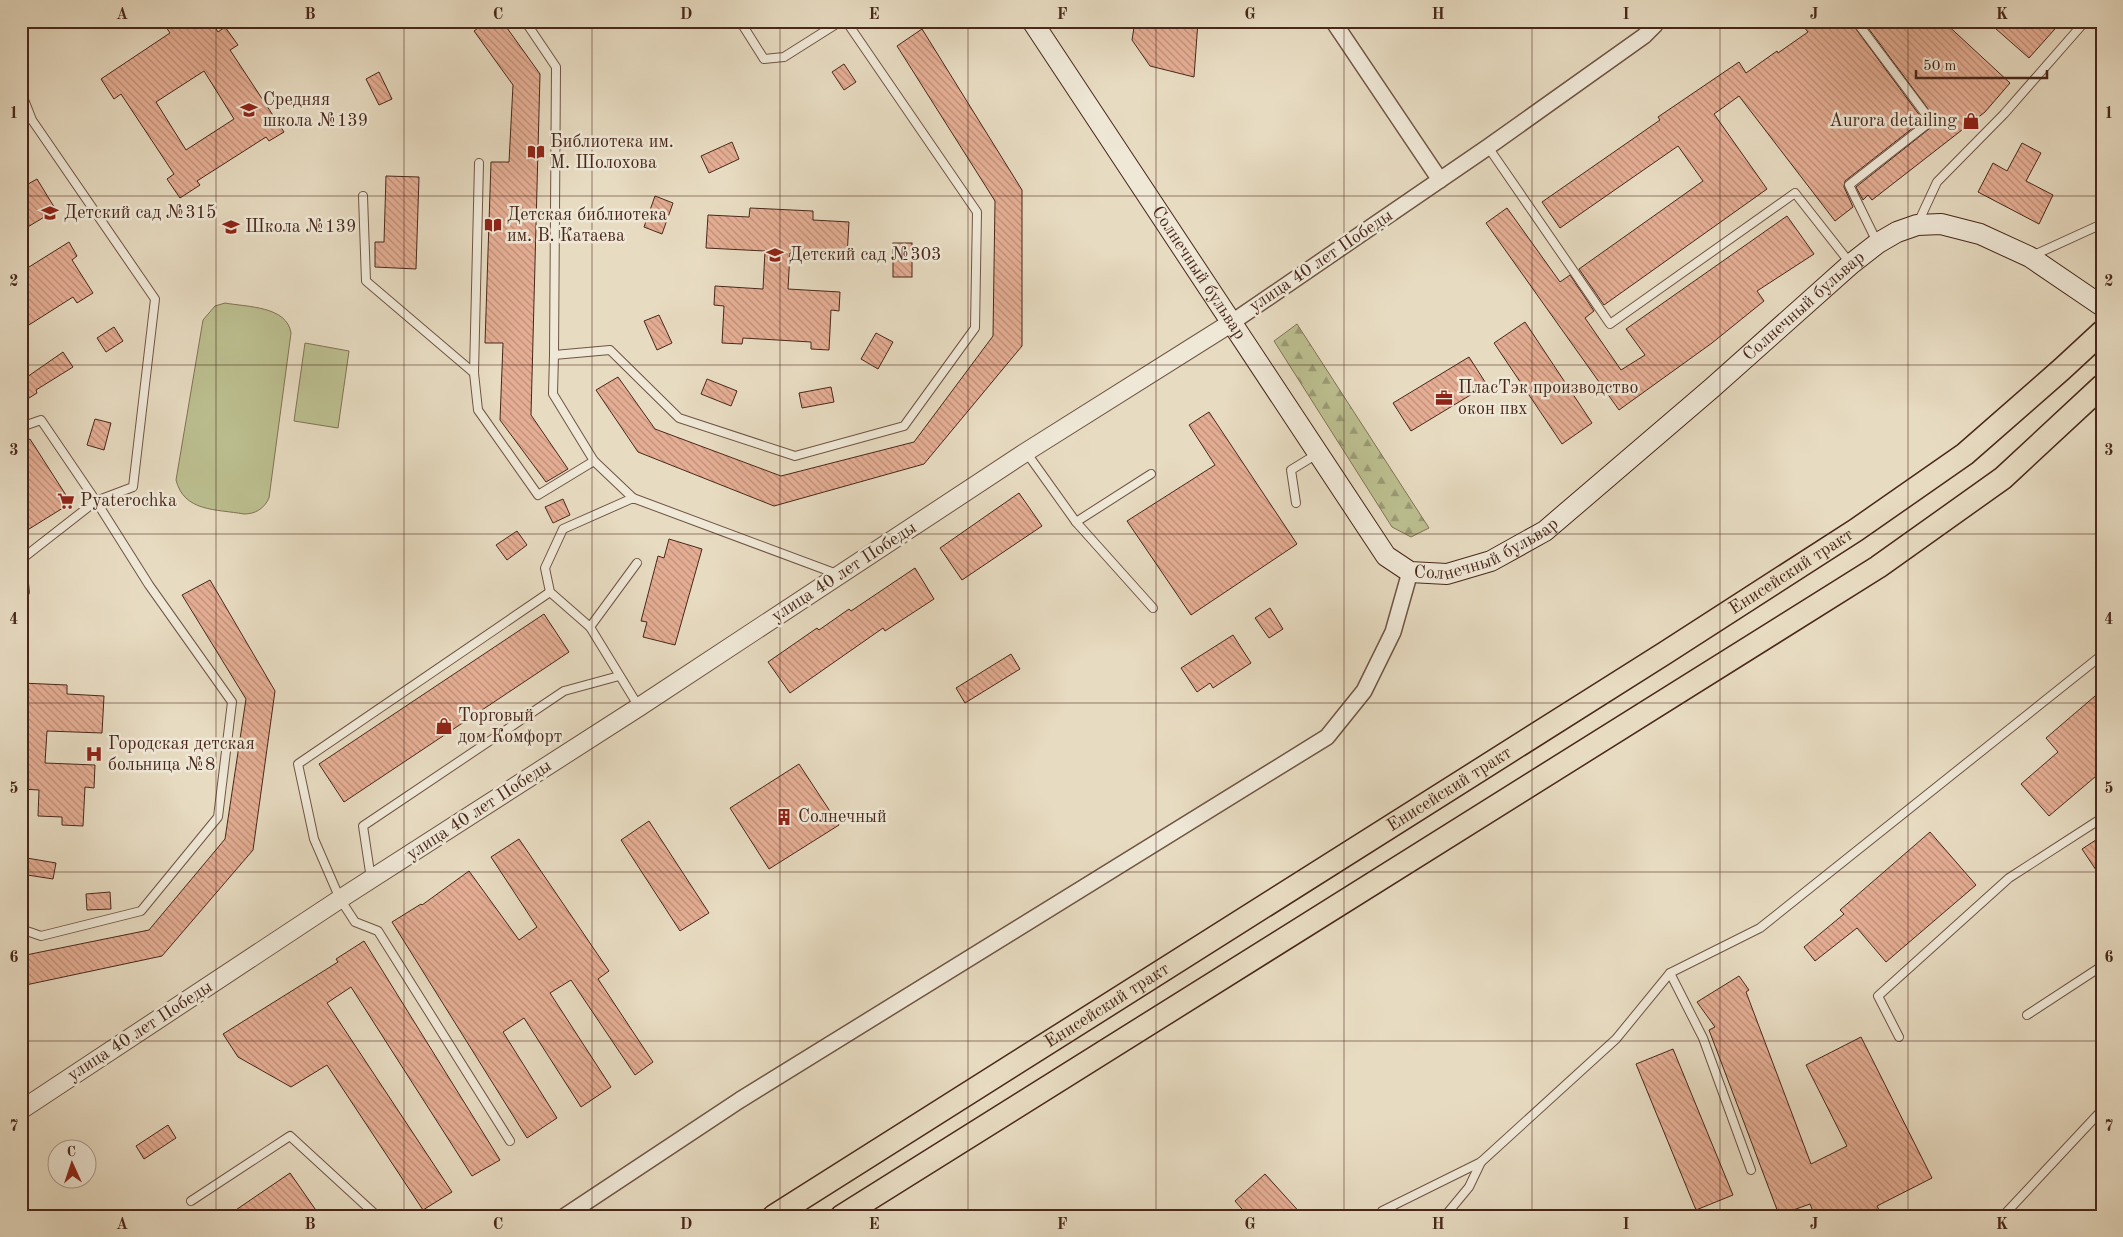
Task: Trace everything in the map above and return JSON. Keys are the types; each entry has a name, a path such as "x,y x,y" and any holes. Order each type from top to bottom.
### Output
{"main road":[{"name":"Солнечный бульвар","path":"1032,21 1386,556 1410,572 1447,574 1491,561 1545,532 1712,388 1851,264 1878,243 1898,232 1917,225 1942,224 1980,234 2030,257 2102,306"},
{"name":"Енисейский тракт","path":"774,1216 1657,658 1856,530 1965,454 2062,370 2102,332"},
{"path":"842,1216 1878,567 2003,478 2099,397"}],"street":[{"path":"1332,21 1440,180"},
{"name":"улица 40 лет Победы","path":"21,1110 340,899 840,576 1026,452 1231,322 1488,147 1644,36 1654,23"},
{"path":"564,1216 740,1100 1327,737 1364,691 1394,632 1410,572"}],"lane":[{"path":"525,21 556,67 553,394 594,461 633,498 840,576"},
{"path":"740,21 764,59 784,57 841,21"},
{"path":"554,355 610,350 679,418 795,456 904,426 974,328 977,212 846,21"},
{"path":"1654,23 1679,21"},
{"path":"1856,21 1931,121 1849,185 1878,243"},
{"path":"1917,225 1937,182 2004,114 2081,26 2080,21"},
{"path":"21,92 32,120 155,299 133,487 96,501 22,558 25,592"},
{"path":"1488,147 1610,324 1795,193 1851,264"},
{"path":"479,163 474,373 478,410 538,495 594,461"},
{"path":"363,196 366,281 474,373"},
{"path":"2030,257 2102,224"},
{"path":"21,427 41,420 96,501 149,586 232,702 218,817 141,911 41,936 21,930"},
{"path":"1026,452 1076,522 1152,608"},
{"path":"1296,503 1291,470 1319,453"},
{"path":"1076,522 1151,474"},
{"path":"633,498 563,529 545,568 550,592 590,627 639,707"},
{"path":"590,627 637,563"},
{"path":"510,1141 378,931 355,922 340,899 314,839 298,764 550,592"},
{"path":"1379,1216 1382,1211 1481,1162 1616,1039 1670,973 1760,928 2102,655"},
{"path":"371,879 363,826 564,691 619,676"},
{"path":"1899,1037 1878,996 2009,878 2102,818"},
{"path":"2027,1015 2102,966"},
{"path":"1670,973 1704,1038 1751,1170"},
{"path":"2003,1216 2102,1110"},
{"path":"191,1201 290,1136 377,1216"},
{"path":"1445,1216 1468,1187 1481,1162"}],"green space":[{"path":"225,303 265,309 274,313 282,317 288,324 291,333 269,498 262,508 248,514 212,509 194,504 180,490 176,480 203,320 215,306"},
{"path":"1297,324 1429,528 1411,537 1392,527 1274,341"},
{"path":"305,343 349,351 338,428 294,421"}],"building":[{"name":"Средняя школа №139","path":"162,21 211,21 218,32 225,27 238,45 230,50 284,132 269,141 266,137 197,181 200,185 180,198 167,179 174,174 121,94 114,99 101,79 170,33","holes":["204,71 234,119 186,150 156,102"]},
{"path":"488,21 502,21 540,74 531,415 568,469 546,482 500,420 503,343 485,343 491,162 509,162 513,85 474,31"},
{"path":"1135,21 1198,21 1194,77 1150,66 1132,40"},
{"path":"1799,21 1850,21 1923,120 1845,181 1844,187 1853,207 1835,221 1739,96 1714,114 1767,189 1604,305 1579,269 1703,181 1678,146 1560,228 1542,202 1660,120 1658,117 1739,62 1746,73 1808,32"},
{"path":"1863,21 1943,21 2010,83 1985,112 1872,200 1868,195 1863,200 1856,187 1937,121"},
{"path":"1987,21 2062,21 2029,58"},
{"path":"922,29 1022,190 1022,346 924,464 774,506 638,452 596,390 618,377 655,429 781,476 914,442 993,336 995,201 897,46"},
{"path":"844,64 856,82 844,90 832,72"},
{"path":"379,72 392,99 379,105 366,79"},
{"path":"732,142 739,159 709,173 701,156"},
{"path":"2022,143 2041,153 2026,181 2053,195 2039,224 1978,192 1993,163 2007,171"},
{"path":"386,176 419,177 416,269 375,267 375,242 384,242"},
{"path":"37,179 56,210 21,231 21,188"},
{"path":"655,196 673,203 662,234 644,227"},
{"path":"750,208 813,211 813,220 849,222 847,256 790,253 788,289 840,292 839,311 831,310 829,350 811,349 811,342 743,338 742,344 722,343 724,306 714,305 715,286 763,289 765,251 706,248 708,215 749,217"},
{"path":"1507,208 1560,282 1570,275 1594,311 1585,318 1621,370 1645,355 1626,329 1787,216 1814,254 1757,291 1764,301 1712,343 1619,410 1486,223"},
{"path":"69,242 77,256 72,260 93,293 77,303 73,297 21,330 21,272"},
{"path":"893,243 912,243 912,277 893,277"},
{"path":"659,315 672,343 657,350 644,321"},
{"path":"1525,322 1592,423 1562,444 1494,343"},
{"path":"114,327 123,341 106,352 97,338"},
{"path":"876,333 893,342 878,369 861,359"},
{"path":"63,352 73,367 36,390 37,393 21,403 21,368 27,377"},
{"path":"1469,357 1487,385 1411,431 1393,403"},
{"path":"707,379 737,391 731,406 701,394"},
{"path":"831,387 834,402 802,408 799,393"},
{"path":"1209,412 1297,544 1191,615 1127,521 1215,465 1189,425"},
{"path":"95,419 111,423 104,450 87,445"},
{"path":"30,439 71,503 21,534 21,444"},
{"path":"1019,493 1042,526 962,580 940,548"},
{"path":"563,499 570,515 553,523 545,507"},
{"path":"517,531 527,545 507,560 496,545"},
{"path":"669,539 702,549 675,645 643,637 647,622 641,621 658,556 664,558"},
{"path":"915,568 934,599 885,631 883,628 790,693 768,662 817,628 819,630 849,609 851,611"},
{"path":"210,580 275,691 253,850 162,956 21,986 21,956 149,930 225,839 246,699 182,595"},
{"path":"1270,608 1283,629 1269,638 1255,618"},
{"path":"544,614 569,652 344,802 319,764"},
{"path":"1233,635 1251,663 1213,688 1210,683 1197,692 1181,668"},
{"path":"1011,654 1020,669 965,703 956,688"},
{"path":"21,683 67,685 67,694 104,696 102,733 47,731 45,763 95,765 94,788 85,787 83,826 62,825 62,817 38,816 39,790 21,789"},
{"path":"2102,690 2102,771 2049,816 2021,784 2058,752 2046,738"},
{"name":"Солнечный","path":"799,764 839,825 769,869 730,808"},
{"path":"649,821 709,913 680,931 621,840"},
{"path":"1930,832 1976,885 1886,962 1857,928 1815,961 1804,947 1844,914 1840,910"},
{"path":"2102,836 2102,879 2082,849"},
{"path":"519,839 609,971 598,979 653,1062 635,1075 571,980 550,993 611,1087 581,1107 524,1018 503,1032 557,1118 527,1138 392,922 422,905 469,871 519,940 537,927 491,857"},
{"path":"21,857 56,863 53,879 21,874"},
{"path":"110,892 111,909 87,910 86,894"},
{"path":"364,941 500,1160 472,1176 351,987 327,1003 452,1192 423,1210 327,1065 291,1087 238,1057 223,1034 338,962 336,959"},
{"path":"1739,976 1749,990 1746,992 1811,1164 1847,1146 1806,1065 1861,1037 1932,1178 1877,1206 1882,1216 1815,1216 1810,1204 1779,1215 1709,1030 1715,1027 1697,1002"},
{"path":"1673,1049 1733,1195 1696,1210 1636,1064"},
{"path":"168,1125 176,1138 144,1159 136,1146"},
{"path":"290,1173 320,1216 227,1216"},
{"path":"1265,1174 1303,1216 1248,1216 1235,1201"}],"place":[{"name":"Средняя школа №139","path":"249,110"},
{"name":"Aurora detailing","path":"1971,121"},
{"name":"Библиотека им. М. Шолохова","path":"536,152"},
{"name":"Детский сад №315","path":"50,213"},
{"name":"Детская библиотека им. В. Катаева","path":"493,225"},
{"name":"Школа №139","path":"231,227"},
{"name":"Детский сад №303","path":"775,255"},
{"name":"ПласТэк производство окон пвх","path":"1444,398"},
{"name":"Pyaterochka","path":"66,501"},
{"name":"Торговый дом Комфорт","path":"444,726"},
{"name":"Городская детская больница №8","path":"94,754"},
{"name":"Солнечный","path":"784,817"}]}
